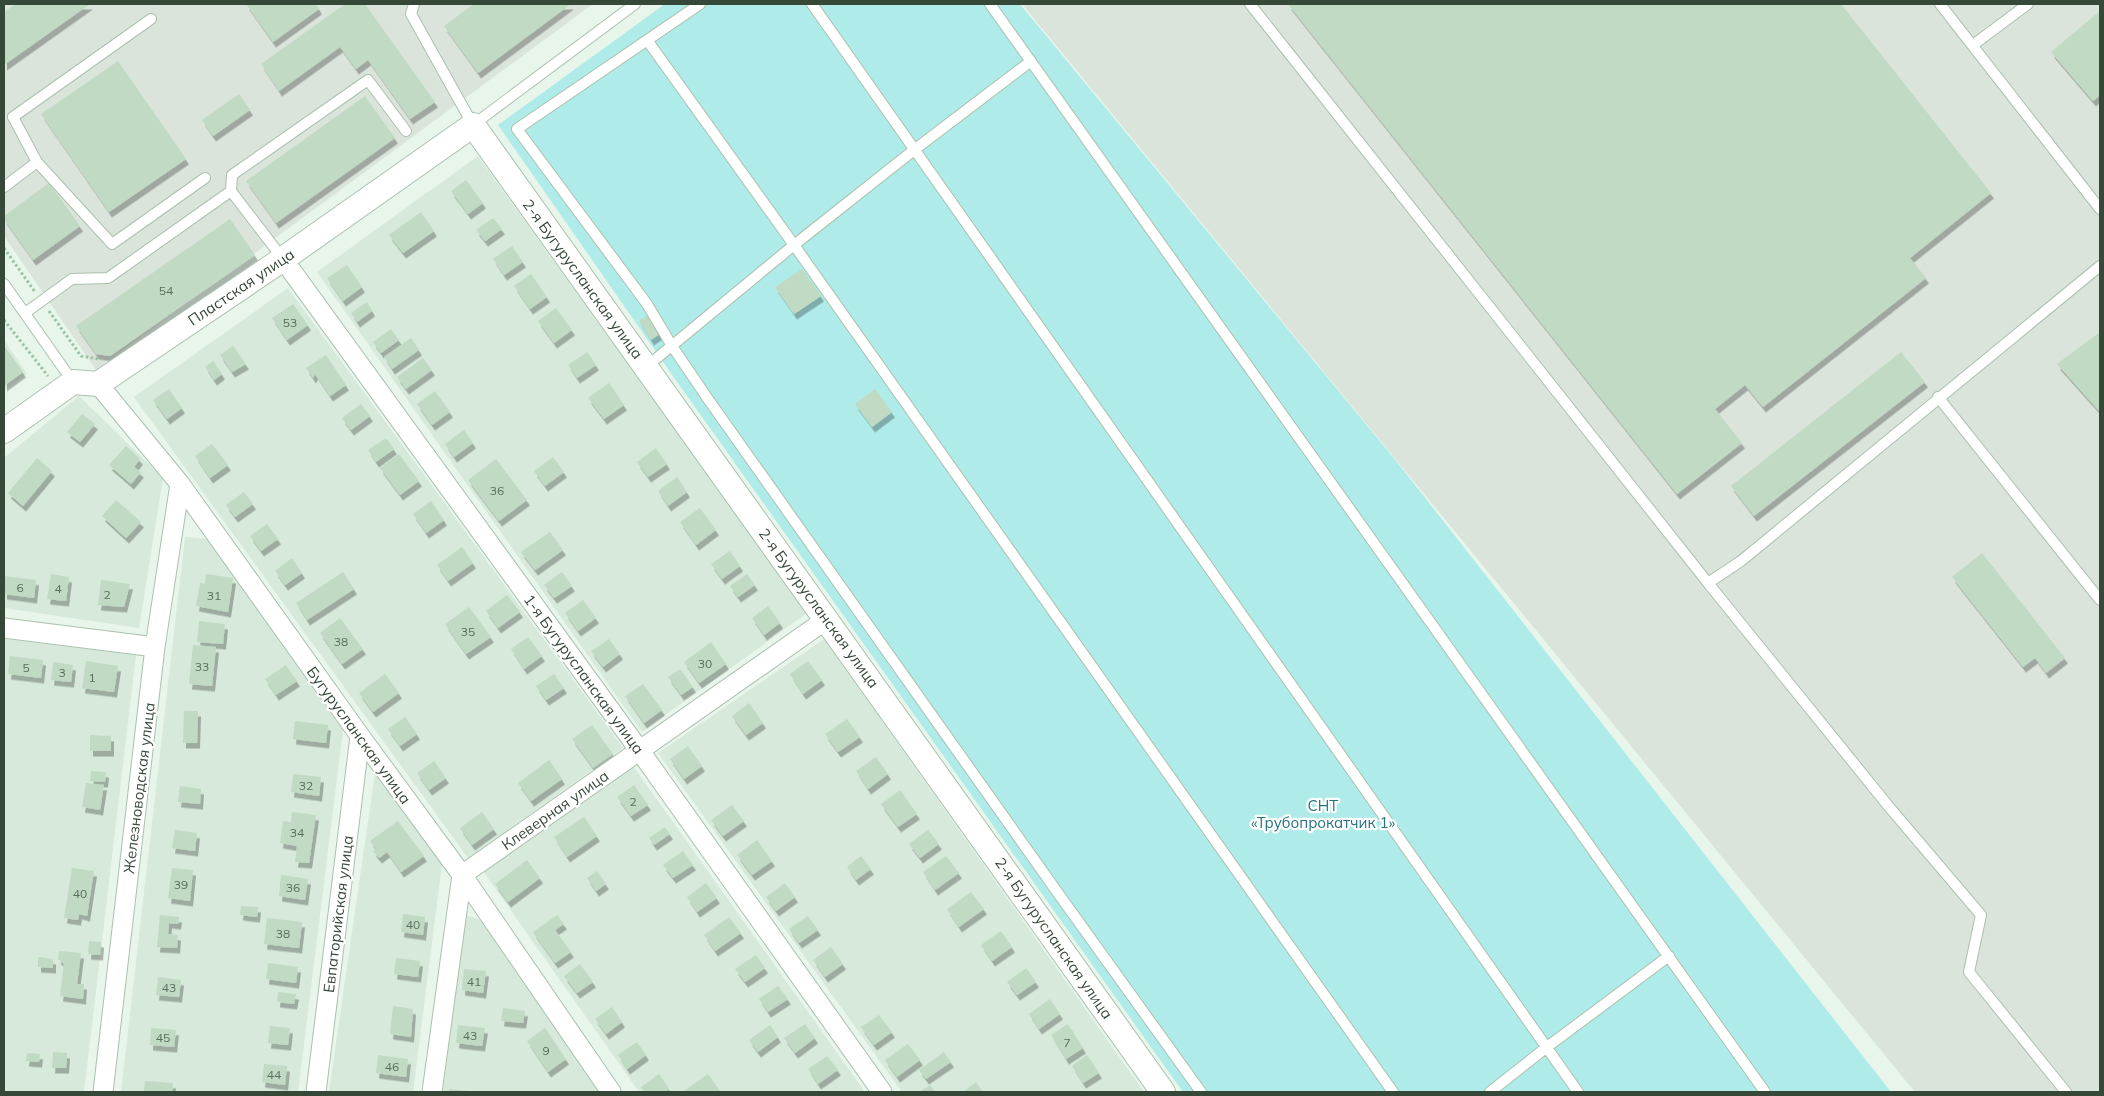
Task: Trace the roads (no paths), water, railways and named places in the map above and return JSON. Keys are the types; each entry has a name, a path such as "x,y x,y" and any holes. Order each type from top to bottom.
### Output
{"street":[{"name":"Пластская улица","path":"105,380 283,259 473,125"},
{"name":"2-я Бугурусланская улица","path":"473,125 1163,1092"},
{"name":"1-я Бугурусланская улица","path":"283,259 640,751 882,1092"},
{"path":"4,431 73,382 105,380"},
{"name":"Бугурусланская улица","path":"105,380 462,875 611,1092"},
{"name":"Железноводская улица","path":"102,1092 156,647 180,484"},
{"name":"Клеверная улица","path":"462,875 827,619"},
{"path":"4,628 156,647"},
{"name":"Евпаторийская улица","path":"316,1092 360,736"},
{"path":"432,1092 462,875"}],"lane":[{"path":"414,4 411,14 473,125 634,4"},
{"path":"700,4 517,129 647,304 672,346 1060,896 1201,1092"},
{"path":"812,4 1578,1092"},
{"path":"990,4 1766,1092"},
{"path":"1250,4 1708,583 1890,808 1981,915 1969,972 2066,1092"},
{"path":"1940,4 2100,209"},
{"path":"1973,45 2028,4"},
{"path":"151,19 13,116 37,162 112,244 205,178"},
{"path":"647,40 1393,1092"},
{"path":"646,366 794,245 1031,61"},
{"path":"283,259 231,191 232,176 368,80 406,130"},
{"path":"4,187 37,162"},
{"path":"25,314 72,279 108,278 231,191"},
{"path":"1708,583 1741,561 1938,397 2100,266"},
{"path":"4,284 73,382"},
{"path":"1938,397 2100,600"},
{"path":"1490,1092 1668,956"}],"park label":[{"name":"СНТ «Трубопрокатчик 1»","path":"1323,814"}]}
